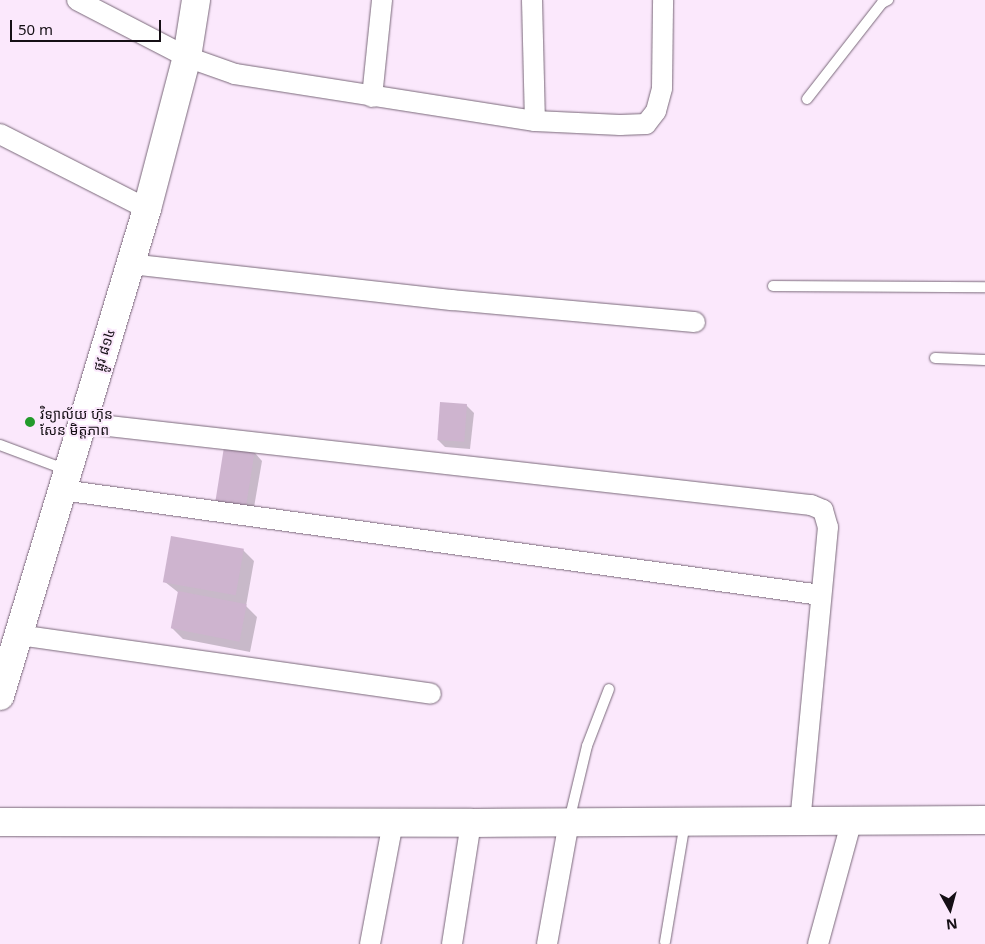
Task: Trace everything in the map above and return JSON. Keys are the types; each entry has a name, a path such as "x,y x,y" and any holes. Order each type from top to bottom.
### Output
{"street":[{"path":"77,0 187,57 235,74 534,121 646,124 656,110 662,88 663,0"},
{"name":"ផ្លូវ ៨១៤","path":"2,678 19,634 147,209 187,57 196,0"},
{"path":"372,97 382,0"},
{"path":"532,0 534,121"},
{"path":"0,134 147,209"},
{"path":"130,264 442,299 695,322"},
{"path":"82,424 812,505 823,510 828,527 800,821"},
{"path":"65,480 822,595"},
{"path":"19,634 431,694"},
{"path":"818,944 852,820"},
{"path":"0,822 471,823 985,820"},
{"path":"370,944 393,822"},
{"path":"547,944 569,822"},
{"path":"452,944 471,823"}],"lane":[{"path":"807,100 882,3 888,0"},
{"path":"773,286 985,288"},
{"path":"935,358 985,360"},
{"path":"0,445 65,480"},
{"path":"569,822 587,746 610,689"},
{"path":"665,942 685,822"}],"building":[{"path":"440,402 467,404 464,442 437,440"},
{"path":"224,447 255,452 246,506 215,501"},
{"path":"171,536 244,549 236,595 163,582"},
{"path":"178,591 247,604 239,642 171,628"}],"place":[{"name":"វិទ្យាល័យ ហ៊ុន សែន មិត្តភាព","path":"30,422"}]}
